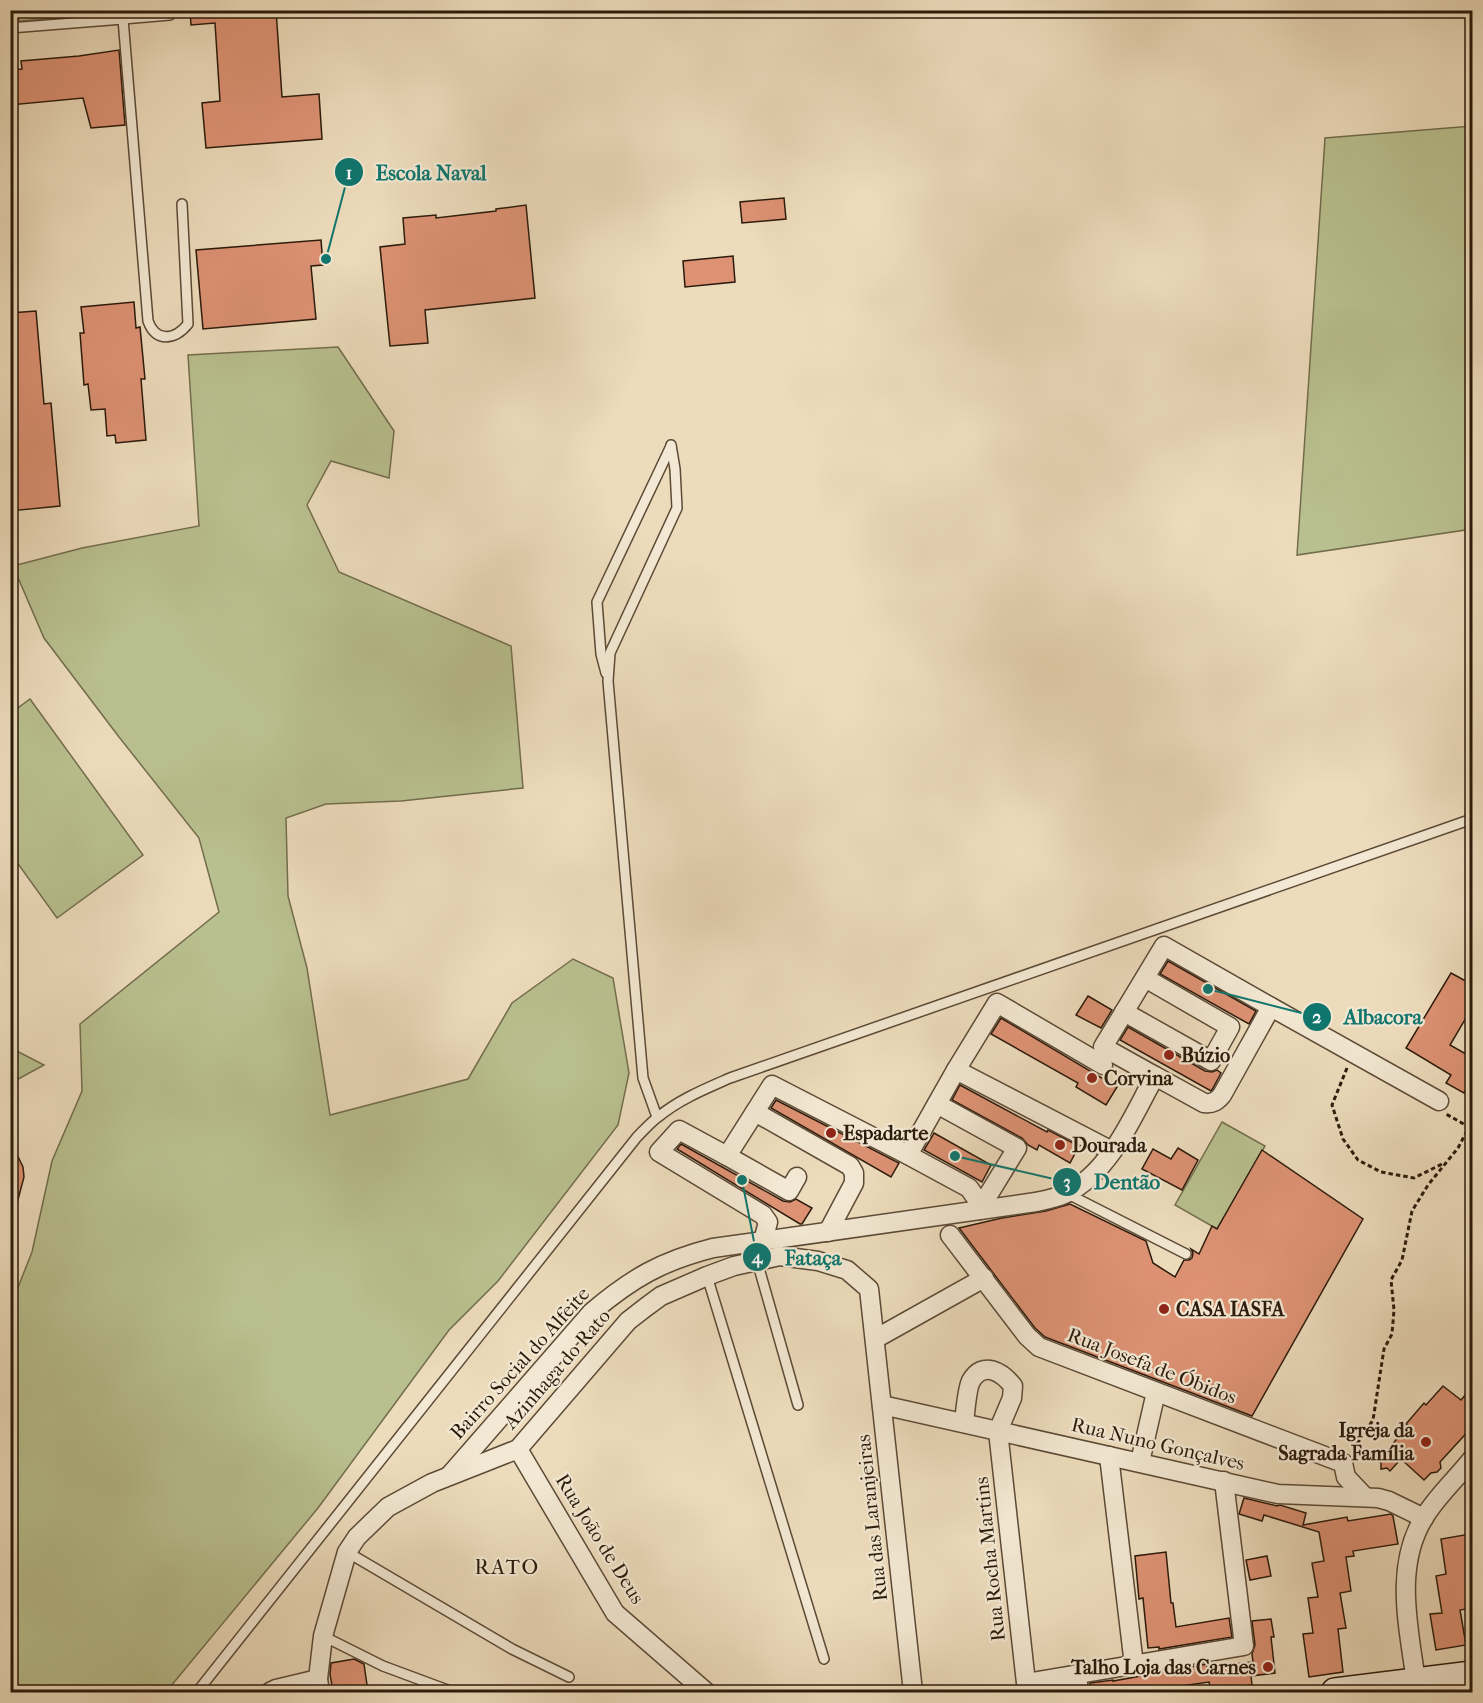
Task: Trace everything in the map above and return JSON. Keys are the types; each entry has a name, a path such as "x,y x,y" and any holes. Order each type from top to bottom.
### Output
{"main road":[{"path":"1335,1692 1473,1675"}],"street":[{"path":"1271,1007 1222,1095 1210,1104 1204,1103 1103,1047 1164,946 1439,1101"},
{"path":"1124,1012 1211,1061 1230,1027 1145,978"},
{"path":"908,1155 997,1003 1103,1065"},
{"path":"956,1070 1112,1151"},
{"name":"Bairro Social do Alfeite","path":"450,1475 592,1312 613,1294 649,1272 682,1256 713,1248 1036,1202 1066,1193 1091,1177 1112,1151 1155,1076"},
{"path":"727,1156 772,1085 969,1188 976,1198 979,1210"},
{"path":"937,1104 1017,1148 979,1210"},
{"path":"755,1112 850,1166 854,1173 854,1183 828,1232"},
{"path":"763,1241 768,1222 763,1215 659,1152 679,1130 789,1191 797,1177"},
{"name":"Rua Josefa de Óbidos","path":"950,1235 1027,1336 1039,1347 1342,1463"},
{"name":"Azinhaga do Rato","path":"319,1686 323,1636 347,1552 357,1537 388,1506 450,1475 518,1449 628,1322 661,1296 734,1266 780,1256 818,1261 846,1270 869,1289 875,1339"},
{"path":"875,1339 984,1278"},
{"name":"Rua das Laranjeiras","path":"875,1339 913,1692"},
{"path":"964,1423 970,1382 979,1372 992,1369 1005,1376 1013,1386 1012,1398 998,1431"},
{"path":"1140,1462 1156,1392"},
{"name":"Rua Nuno Gonçalves","path":"882,1405 1278,1494 1378,1498 1427,1514"},
{"name":"Rua Rocha Martins","path":"998,1431 1026,1683 1077,1674"},
{"name":"Rua João de Deus","path":"518,1449 615,1613 706,1692"},
{"path":"1109,1456 1134,1665"},
{"path":"1416,1682 1405,1599 1411,1548 1427,1514 1473,1459"},
{"path":"1342,1463 1346,1477 1365,1497"},
{"path":"1079,1692 1077,1674 1244,1646 1224,1481"},
{"path":"270,1692 276,1689 319,1686"}],"lane":[{"path":"126,15 148,321 151,329 157,335 165,337 175,336 182,332 188,324 182,204"},
{"path":"10,28 126,15 170,15"},
{"path":"608,681 601,654 597,602 671,445 677,508 610,653 608,681 643,1078 657,1117"},
{"path":"197,1692 630,1146 657,1117 700,1090 730,1078 1473,819"},
{"path":"1066,1193 1186,1254"},
{"path":"757,1261 798,1405"},
{"path":"707,1276 824,1659"},
{"path":"347,1552 512,1649 569,1677"},
{"path":"323,1636 383,1666 453,1692"}],"path":[{"path":"1354,1053 1332,1105 1343,1139 1358,1160 1381,1172 1414,1178 1446,1162"},
{"path":"1342,1463 1359,1443 1373,1420 1384,1348 1392,1334 1394,1310 1391,1280 1402,1260 1412,1211 1428,1185 1458,1148 1469,1127"}],"green space":[{"path":"18,11 72,11 72,17 19,21"},
{"path":"1472,126 1472,529 1297,555 1325,138"},
{"path":"338,347 394,431 389,478 331,461 307,505 339,572 511,646 523,788 401,801 326,804 286,818 288,896 307,968 330,1115 468,1079 512,1003 573,959 613,978 629,1073 618,1125 498,1281 449,1330 318,1508 166,1692 11,1692 11,1295 15,1295 32,1252 52,1161 82,1091 80,1024 219,912 199,838 44,638 13,566 82,548 199,526 188,355"},
{"path":"30,699 143,855 57,918 11,854 11,713"},
{"path":"11,1048 44,1065 11,1083"},
{"path":"1222,1122 1265,1146 1217,1229 1175,1205"}],"building":[{"path":"190,10 276,10 282,97 319,94 322,139 206,148 202,103 220,101 215,23 191,25"},
{"path":"119,50 125,125 91,128 83,98 10,105 10,70 22,69 21,61"},
{"path":"784,198 786,219 742,223 740,202"},
{"path":"526,205 535,298 425,310 428,343 390,346 380,247 405,244 403,218 436,215 436,218"},
{"path":"321,240 323,265 311,266 316,319 203,329 196,250"},
{"path":"733,256 735,282 685,287 683,261"},
{"path":"134,302 136,328 140,327 145,379 141,379 146,440 116,443 115,435 107,436 105,409 91,410 88,384 84,385 80,333 84,333 81,307"},
{"path":"36,311 44,404 51,403 60,506 10,511 10,468 14,467 10,425 10,313"},
{"path":"1168,961 1256,1011 1249,1024 1160,974"},
{"path":"1451,973 1473,985 1473,1006 1450,1045 1473,1058 1473,1078 1464,1093 1446,1083 1451,1075 1406,1048"},
{"path":"1088,996 1112,1010 1101,1028 1076,1015"},
{"path":"1001,1018 1117,1087 1106,1105 1076,1087 1078,1083 991,1034"},
{"name":"Búzio","path":"1128,1027 1205,1071 1217,1070 1221,1073 1211,1091 1120,1040"},
{"path":"960,1085 1047,1132 1048,1130 1079,1146 1070,1163 1039,1145 1037,1150 1022,1138 952,1100"},
{"name":"Espadarte","path":"776,1100 899,1163 891,1177 771,1108"},
{"path":"934,1133 991,1165 982,1182 924,1150"},
{"path":"10,1140 23,1167 24,1177 15,1211 10,1211"},
{"path":"681,1144 783,1201 790,1202 796,1199 812,1208 800,1224 677,1149"},
{"path":"1178,1148 1198,1160 1182,1190 1142,1169 1153,1149 1171,1159"},
{"name":"CASA IASFA","path":"1262,1150 1363,1219 1252,1416 1045,1337 1035,1328 959,1228 1070,1204 1146,1241 1153,1263 1175,1277 1184,1260 1192,1258 1191,1249 1199,1254 1212,1226 1217,1229"},
{"name":"Igreja da Sagrada Família","path":"1443,1386 1461,1400 1473,1386 1473,1426 1440,1462 1441,1468 1424,1480 1401,1459 1390,1471 1387,1468 1381,1469 1379,1461 1408,1425 1406,1424"},
{"path":"1244,1498 1306,1513 1303,1525 1347,1517 1348,1521 1391,1514 1393,1516 1398,1544 1353,1551 1354,1556 1346,1557 1351,1591 1340,1593 1346,1628 1338,1629 1343,1672 1309,1677 1303,1634 1313,1633 1308,1598 1318,1597 1312,1563 1324,1561 1319,1532 1264,1515 1262,1521 1239,1514"},
{"path":"1470,1534 1473,1570 1466,1571 1472,1608 1460,1610 1466,1645 1436,1650 1430,1614 1442,1613 1436,1576 1446,1574 1441,1539"},
{"path":"1166,1552 1176,1627 1229,1618 1232,1637 1159,1649 1159,1647 1148,1648 1143,1598 1139,1599 1135,1556"},
{"path":"1267,1556 1271,1576 1250,1580 1246,1560"},
{"path":"1271,1619 1275,1673 1251,1676 1252,1685 1211,1691 1209,1682 1159,1689 1160,1692 1090,1692 1090,1683 1207,1664 1207,1667 1253,1662 1252,1654 1255,1645 1252,1621"},
{"path":"354,1659 364,1664 368,1692 333,1692 331,1663"}],"place":[{"name":"Escola Naval","path":"326,259"},
{"name":"Albacora","path":"1208,989"},
{"name":"Búzio","path":"1169,1055"},
{"name":"Corvina","path":"1092,1078"},
{"name":"Espadarte","path":"831,1133"},
{"name":"Dourada","path":"1060,1145"},
{"name":"Dentão","path":"955,1156"},
{"name":"Fataça","path":"742,1180"},
{"name":"CASA IASFA","path":"1164,1309"},
{"name":"Igreja da Sagrada Família","path":"1426,1442"},
{"name":"Talho Loja das Carnes","path":"1268,1667"}],"district":[{"name":"RATO","path":"507,1567"}]}
